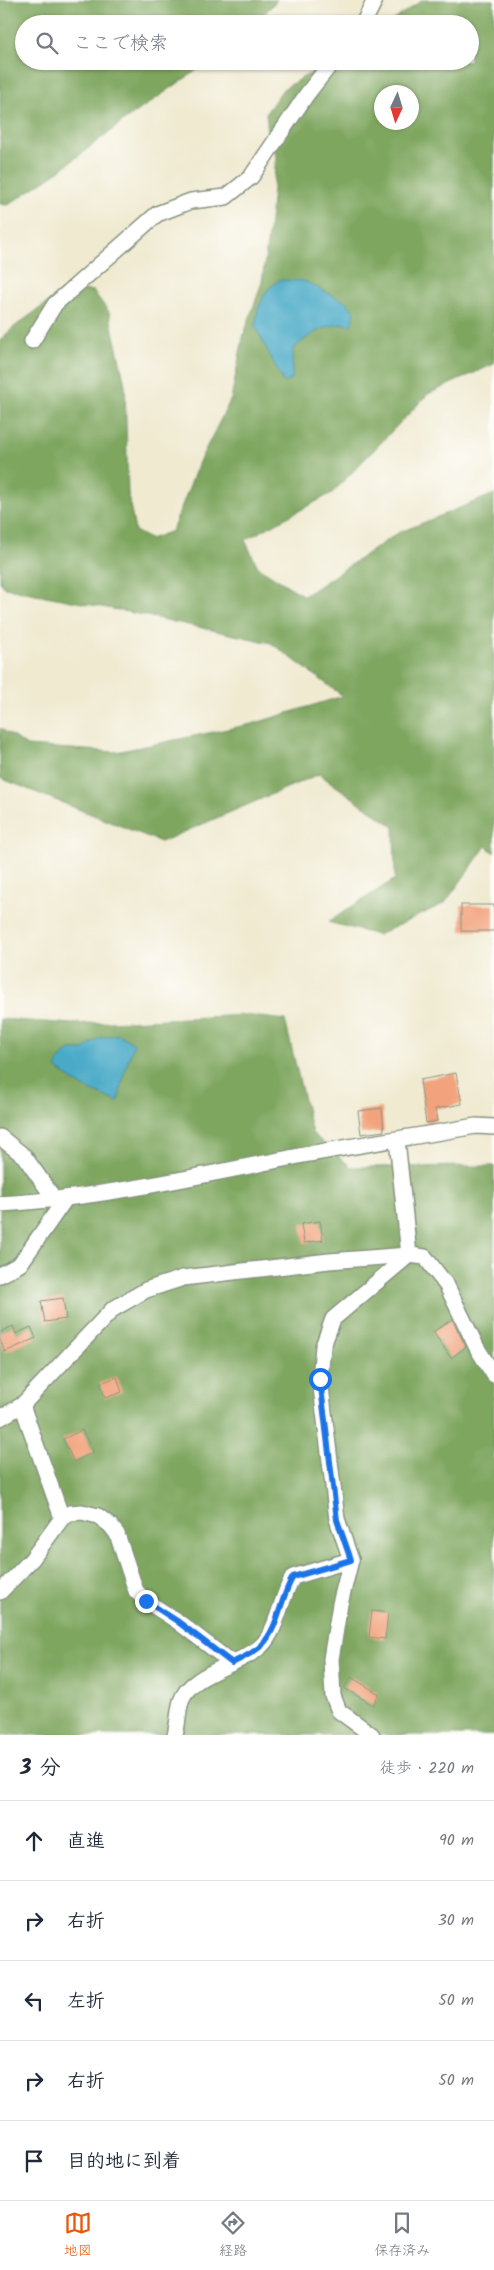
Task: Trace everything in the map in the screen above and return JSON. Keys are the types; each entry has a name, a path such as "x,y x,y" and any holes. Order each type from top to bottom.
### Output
{"street":[{"path":"368,15 376,0"},
{"path":"32,341 55,304 124,240 157,214 191,201 226,197 251,177 307,94 326,70"},
{"path":"0,1204 61,1199 144,1188 306,1155 476,1126 494,1128"},
{"path":"0,1137 24,1156 61,1199"},
{"path":"397,1140 409,1255"},
{"path":"0,1275 20,1264 61,1199"},
{"path":"372,1735 339,1711 333,1696 330,1659 340,1604 351,1560 337,1520 320,1379 323,1346 333,1319 409,1255"},
{"path":"0,1418 22,1404 113,1310 146,1290 183,1278 329,1261 409,1255 425,1258 447,1286 477,1348 494,1375"},
{"path":"22,1404 62,1518"},
{"path":"0,1592 32,1559 62,1518 70,1513 82,1512 98,1516 110,1525 117,1534 136,1591 146,1601 177,1621 232,1663"},
{"path":"175,1735 180,1719 182,1701 193,1684 262,1645 273,1628 284,1591 293,1577 351,1560"}],"green space":[{"path":"0,0 277,0 263,15 15,15 15,70 197,70 122,122 59,171 8,205 0,204"},
{"path":"422,0 494,0 494,364 428,394 332,493 245,540 258,567 304,596 398,533 494,494 494,853 486,846 445,903 378,935 328,922 395,879 394,827 319,774 161,842 0,778 0,728 27,746 116,752 252,724 343,696 271,643 5,588 0,582 0,340 14,327 66,289 93,291 109,312 125,385 128,493 135,531 150,539 172,531 199,462 231,399 243,337 262,282 276,156 268,132 266,113 283,89 316,70 479,70 479,15 401,15"},
{"path":"244,1015 285,1020 312,1133 351,1167 494,1166 494,1735 0,1735 0,1019 73,1024"}],"water":[{"path":"279,280 304,281 348,303 355,313 351,325 334,325 319,330 293,349 292,379 284,383 255,326 258,309 267,290"},
{"path":"119,1034 134,1044 125,1070 118,1102 79,1085 56,1068 60,1059 70,1050 84,1050 99,1038"}],"building":[{"path":"461,905 494,905 494,931 461,931"},
{"path":"456,1073 462,1104 435,1109 437,1121 426,1123 420,1080"},
{"path":"382,1108 384,1131 361,1134 358,1111"},
{"path":"320,1221 323,1240 304,1243 301,1224"},
{"path":"63,1298 66,1319 45,1322 41,1301"},
{"path":"452,1319 466,1347 451,1358 433,1332"},
{"path":"13,1326 16,1334 31,1327 36,1338 5,1352 0,1340 0,1332"},
{"path":"117,1377 122,1392 105,1398 100,1383"},
{"path":"82,1430 93,1452 74,1462 63,1439"},
{"path":"372,1611 388,1613 385,1639 369,1637"},
{"path":"351,1677 379,1694 373,1705 344,1688"}],"route":[{"path":"146,1601 177,1621 232,1663 250,1654 262,1645 273,1628 284,1591 293,1577 351,1560 337,1520 320,1379"}]}
